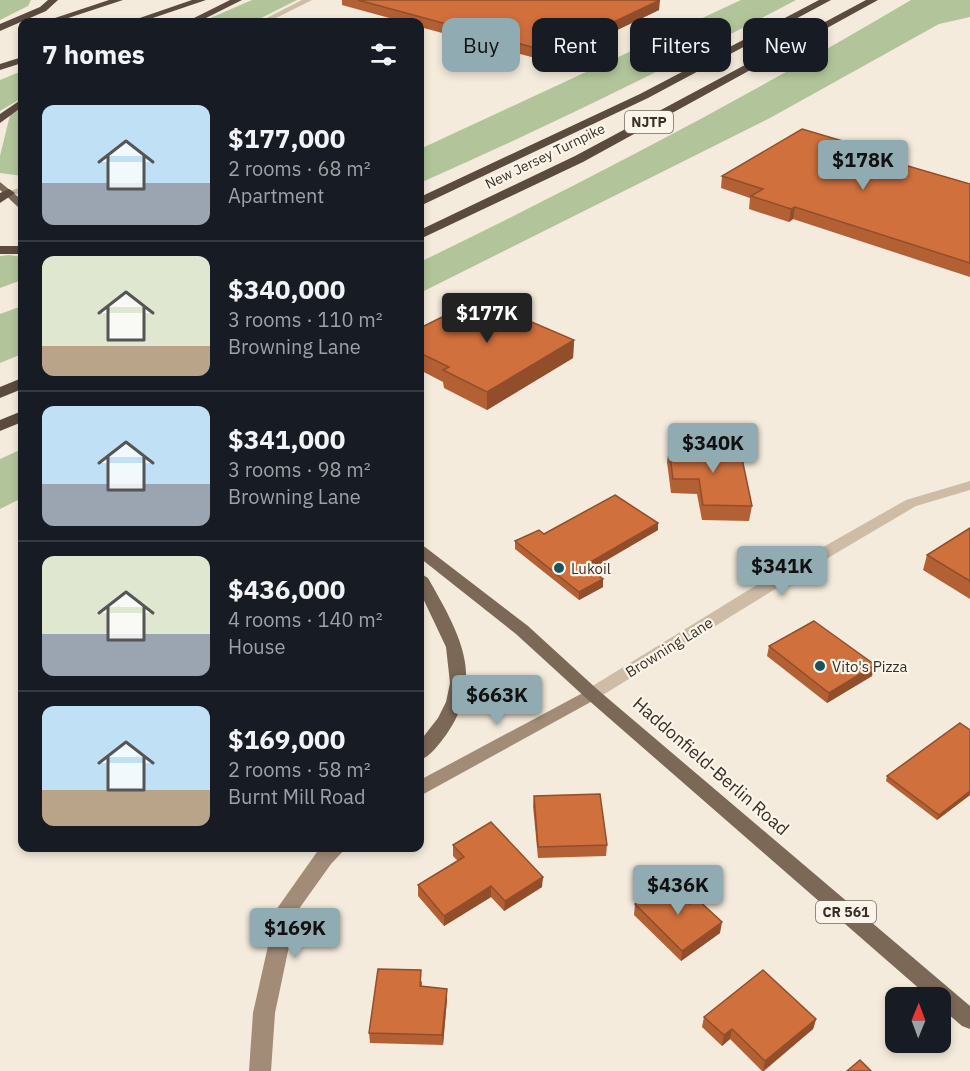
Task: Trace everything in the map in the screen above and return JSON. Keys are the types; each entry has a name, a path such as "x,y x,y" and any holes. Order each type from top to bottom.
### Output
{"highway":[{"path":"23,18 43,9 53,0"},
{"path":"61,18 118,0"},
{"path":"145,18 201,0"},
{"path":"199,18 237,0"},
{"name":"New Jersey Turnpike","path":"424,233 579,159 873,0"},
{"name":"New Jersey Turnpike","path":"424,200 644,96 824,1"},
{"path":"0,28 18,20"},
{"path":"0,38 11,34"},
{"path":"0,67 18,61"},
{"path":"0,120 18,105"},
{"path":"0,250 18,250"},
{"path":"0,393 18,385"},
{"path":"0,426 18,418"}],"main road":[{"path":"3,192 18,202"},
{"name":"Haddonfield-Berlin Road","path":"424,553 522,630 592,694 970,1019"},
{"path":"424,585 452,636 460,673 457,694 447,719 424,748"},
{"path":"424,787 592,694"},
{"path":"260,1071 264,1013 286,910 324,858 331,852"}],"street":[{"path":"271,18 308,0"},
{"path":"3,192 18,190"},
{"name":"Browning Lane","path":"592,694 766,587 912,503 970,485"}],"green space":[{"path":"0,0 31,0 28,6 0,20"},
{"path":"252,0 297,0 261,18 210,18"},
{"path":"741,0 796,0 761,18 743,18 743,27 731,34 731,18 702,18"},
{"path":"911,0 970,0 970,17 939,24 770,118 424,291 424,260 668,136 786,72 828,72 828,48"},
{"path":"630,52 630,72 656,72 515,140 424,181 424,147 586,72 618,72 618,57"},
{"path":"18,73 18,100 0,111 0,80"},
{"path":"18,110 18,175 0,173 0,156 10,115"},
{"path":"0,256 18,256 18,281 0,288"},
{"path":"18,307 18,356 0,363 0,314"},
{"path":"18,451 18,500 0,509 0,459"}],"building":[{"path":"358,0 660,0 618,20 618,18 532,18 532,47 520,44 520,18 442,18 442,23"},
{"path":"802,129 900,158 894,162 970,184 970,263 795,207 791,209 751,196 763,189 722,176"},
{"path":"478,299 574,340 487,392 443,370 449,367 424,355 424,326"},
{"path":"669,447 740,449 752,506 703,505 699,479 673,479"},
{"path":"615,495 658,523 585,565 603,579 579,592 515,541 539,530 544,534"},
{"path":"970,528 970,581 927,555"},
{"name":"Vito's Pizza","path":"814,621 875,665 829,693 769,646"},
{"path":"960,723 970,730 970,791 939,815 887,776"},
{"path":"600,794 607,845 538,847 534,796"},
{"path":"491,822 543,877 505,901 491,886 444,916 418,885 464,857 453,845"},
{"path":"667,882 690,904 698,900 722,922 682,951 635,904"},
{"path":"378,969 421,970 420,986 447,989 442,1035 369,1033"},
{"path":"763,970 816,1019 765,1061 732,1029 724,1035 704,1017"},
{"path":"860,1060 871,1071 847,1071"}],"place":[{"name":"Lukoil","path":"559,568"},
{"name":"Vito's Pizza","path":"820,666"}]}
